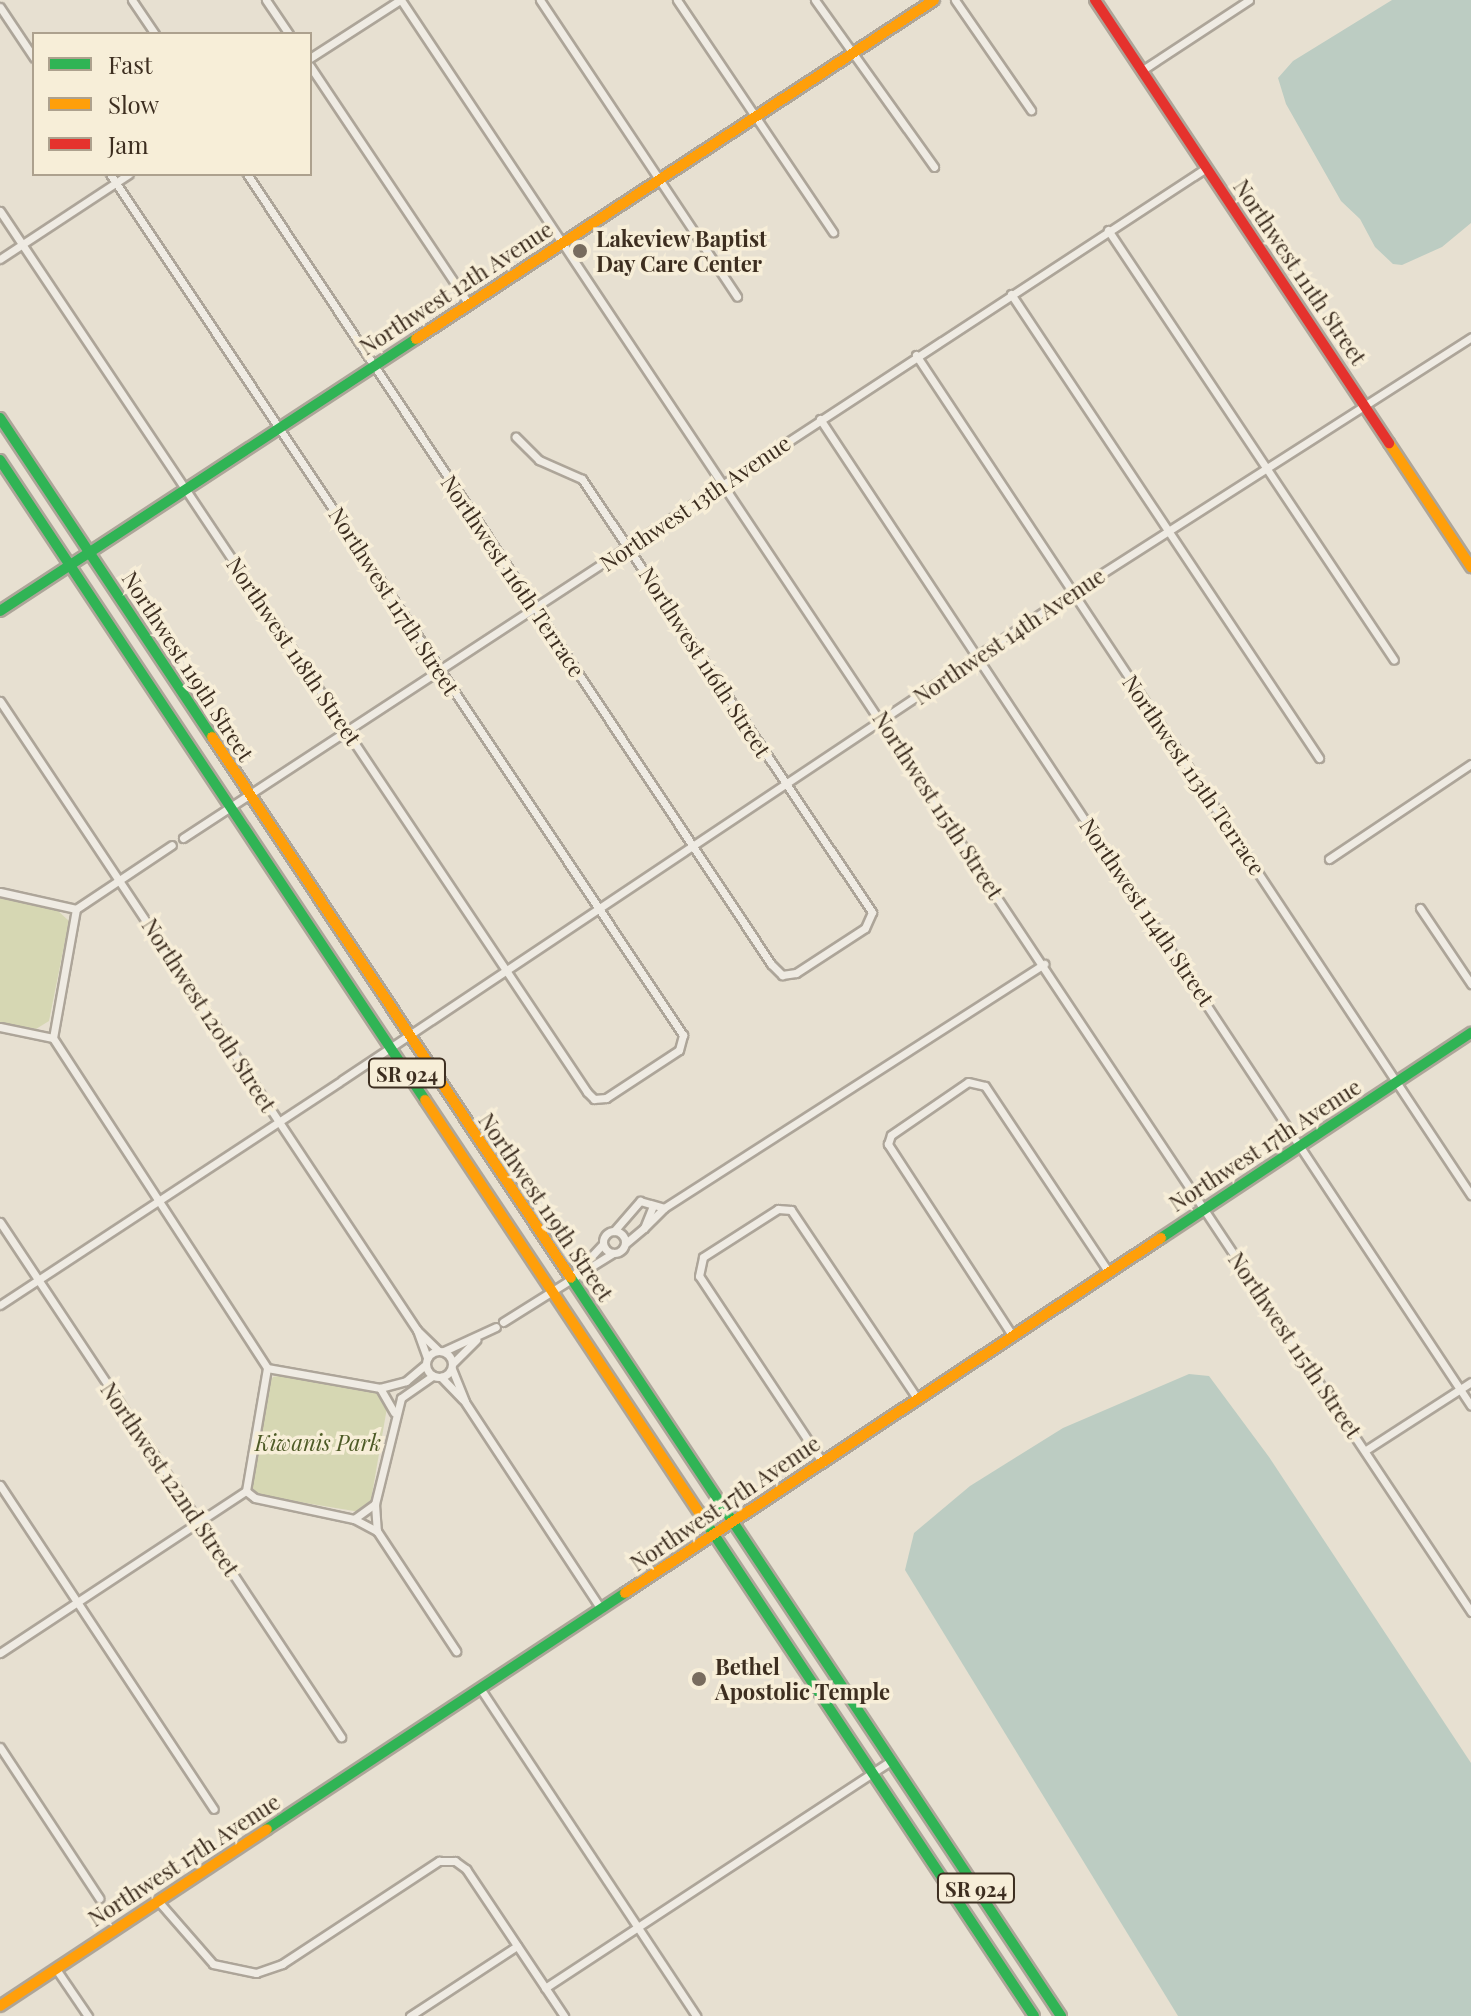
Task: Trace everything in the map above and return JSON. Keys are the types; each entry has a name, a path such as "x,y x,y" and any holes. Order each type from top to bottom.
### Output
{"main road":[{"name":"Northwest 12th Avenue","path":"0,611 934,0"},
{"name":"Northwest 111th Street","path":"1095,0 1471,567"},
{"name":"Northwest 119th Street","path":"0,418 1061,2016"},
{"name":"Northwest 119th Street","path":"0,460 1033,2016"},
{"name":"Northwest 17th Avenue","path":"0,2006 1471,1033"},
{"path":"1033,2016 1052,2002"}],"street":[{"path":"132,0 154,32"},
{"path":"266,0 288,32"},
{"path":"312,57 400,0"},
{"name":"Northwest 115th Street","path":"400,0 724,482 1471,1612"},
{"path":"540,0 737,297"},
{"path":"677,0 833,232"},
{"path":"815,0 934,167"},
{"path":"955,0 1031,110"},
{"path":"1141,71 1249,0"},
{"path":"0,7 32,55"},
{"path":"312,69 468,303"},
{"name":"Northwest 13th Avenue","path":"183,838 440,672 916,355 1206,168"},
{"name":"Northwest 117th Street","path":"112,176 678,1027 684,1041 679,1050 606,1098 594,1099 587,1092"},
{"path":"0,259 126,176"},
{"name":"Northwest 116th Terrace","path":"248,176 693,848 782,975"},
{"name":"Northwest 118th Street","path":"0,211 587,1092"},
{"path":"1108,230 1394,660"},
{"path":"1011,294 1319,758"},
{"name":"Northwest 14th Avenue","path":"0,1305 600,911 1073,592 1471,337"},
{"name":"Northwest 113th Terrace","path":"916,355 1471,1195"},
{"name":"Northwest 114th Street","path":"820,419 1471,1406"},
{"name":"Northwest 116th Street","path":"516,437 539,460 582,479 630,546 872,912 865,928 796,973 782,975"},
{"name":"Northwest 120th Street","path":"0,701 417,1330 441,1351 452,1366 463,1400"},
{"path":"1329,859 1471,764"},
{"path":"0,892 76,909 172,845"},
{"path":"1420,908 1471,984"},
{"path":"0,1653 246,1491 267,1368 53,1038 76,909"},
{"path":"377,1531 375,1504 394,1412 411,1387 437,1377 476,1340 613,1253 664,1208 1044,964"},
{"path":"0,1027 53,1038"},
{"path":"1012,1335 891,1150 891,1135 968,1082 985,1086 1108,1271"},
{"path":"571,1279 633,1214 640,1201 664,1208"},
{"path":"644,1225 653,1206"},
{"path":"823,1463 699,1276 703,1257 785,1207 795,1215 917,1398"},
{"path":"633,1214 644,1225"},
{"name":"Northwest 122nd Street","path":"0,1222 341,1737"},
{"path":"614,1231 626,1243"},
{"path":"603,1244 613,1253"},
{"name":"Northwest 120th Street","path":"417,1330 426,1361 437,1377 463,1400 601,1609"},
{"path":"267,1368 380,1388 402,1384 441,1351 476,1340"},
{"path":"1366,1450 1471,1382"},
{"path":"380,1388 394,1412"},
{"path":"0,1485 214,1809"},
{"path":"246,1491 255,1498 354,1519 377,1531 456,1651"},
{"path":"354,1519 375,1504"},
{"path":"480,1688 696,2016"},
{"path":"0,1747 99,1898"},
{"path":"545,1988 891,1761"},
{"path":"159,1902 213,1964 256,1973 282,1964 439,1861 455,1861 466,1869 564,2016"},
{"path":"410,2016 517,1946"},
{"path":"56,1969 88,2016"}],"green space":[{"path":"0,898 57,910 69,921 49,1021 36,1029 0,1022"},
{"name":"Kiwanis Park","path":"288,1374 374,1392 388,1402 371,1500 360,1512 263,1496 250,1489 267,1387 273,1377"}],"shaded area":[{"path":"1392,0 1471,0 1471,223 1442,247 1402,265 1393,264 1375,247 1360,219 1341,201 1286,104 1278,78 1293,61"},
{"path":"1189,1374 1209,1376 1269,1457 1471,1763 1471,2016 1178,2016 905,1570 914,1533 970,1486 1063,1428"}],"traffic: fast":[{"path":"0,611 416,339"},
{"path":"0,418 212,737"},
{"path":"0,460 425,1100"},
{"path":"1161,1238 1471,1033"},
{"path":"571,1278 1061,2016"},
{"path":"699,1512 1034,2016"},
{"path":"267,1829 625,1593"}],"traffic: slow":[{"path":"416,339 934,0"},
{"path":"1389,443 1471,567"},
{"path":"212,737 571,1278"},
{"path":"425,1100 699,1512"},
{"path":"625,1593 1161,1238"},
{"path":"0,2006 267,1829"}],"traffic: jam":[{"path":"1095,0 1389,443"}],"place":[{"name":"Lakeview Baptist Day Care Center","path":"580,251"},
{"name":"Bethel Apostolic Temple","path":"699,1679"}]}
